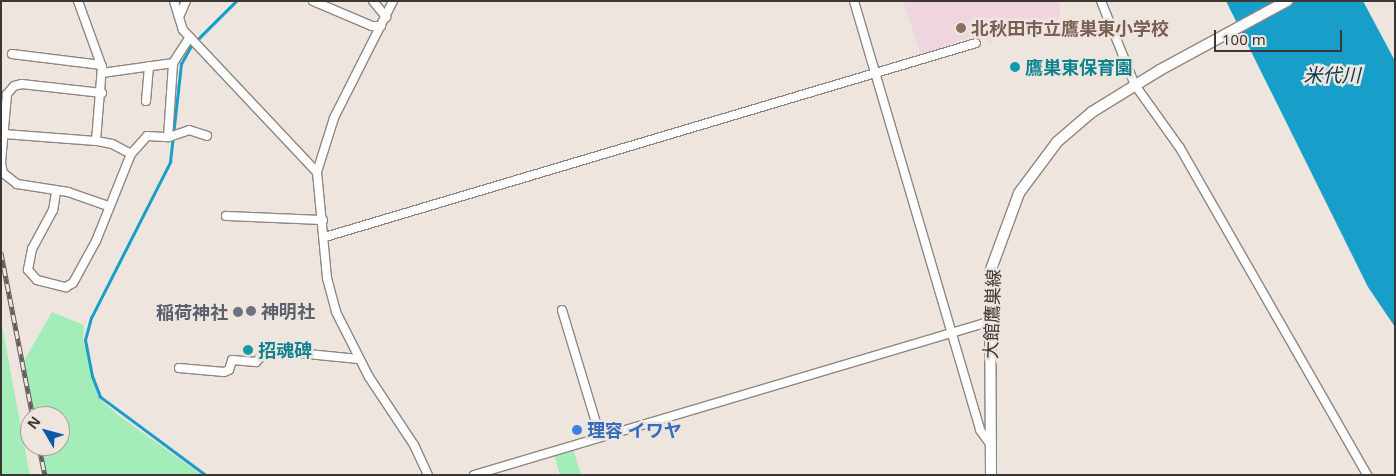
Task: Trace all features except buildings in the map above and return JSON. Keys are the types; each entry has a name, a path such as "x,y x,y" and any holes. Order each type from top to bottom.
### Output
{"main road":[{"name":"大館鷹巣線","path":"991,475 988,322 990,272 1003,230 1023,187 1057,142 1092,112 1160,70 1287,1"}],"street":[{"path":"78,1 101,65 102,93 96,141"},
{"path":"174,1 180,15 183,30 317,172"},
{"path":"180,15 186,1"},
{"path":"313,1 372,26 381,26"},
{"path":"373,1 386,17"},
{"path":"393,1 334,118 317,172 325,237 327,278 336,312 359,359 414,445 428,475"},
{"path":"854,1 980,430 991,445"},
{"path":"1101,1 1135,85 1180,148 1367,475"},
{"path":"102,73 173,63 194,41"},
{"path":"325,237 876,75 976,43"},
{"path":"12,54 101,65"},
{"path":"171,136 173,63"},
{"path":"146,101 149,66"},
{"path":"102,93 22,84 14,86 7,94 1,163 8,179 56,192 74,194 108,206"},
{"path":"56,192 53,210 28,260 28,270 36,280 66,287 73,283 96,241 108,206 131,154 146,136 171,136 189,130 207,136"},
{"path":"4,134 96,141 112,144 131,154"},
{"path":"226,216 323,220"},
{"path":"562,310 600,436"},
{"path":"474,475 988,322"},
{"path":"179,368 224,372 229,370 232,360 256,362 267,350 359,359"}],"shaded area":[{"name":"北秋田市立鷹巣東小学校","path":"903,1 1060,1 1060,20 1015,25 990,43 981,32 921,56"}],"green space":[{"path":"52,312 84,325 83,340 98,397 118,415 202,475 44,475 40,456 70,456 70,406 30,406 22,364"},
{"path":"1,320 20,422 20,456 26,456 30,475 1,475"},
{"path":"573,448 581,475 560,475 554,454"}],"water":[{"name":"米代川","path":"1226,1 1363,1 1395,61 1395,327 1368,287"}],"waterway":[{"path":"205,475 100,397 92,376 85,340 91,318 170,162 181,64 191,46 236,1"}],"railway":[{"path":"1,252 31,406"},
{"path":"41,456 45,475"}],"place":[{"name":"北秋田市立鷹巣東小学校","path":"961,28"},
{"name":"鷹巣東保育園","path":"1015,67"},
{"name":"神明社","path":"251,311"},
{"name":"稲荷神社","path":"238,312"},
{"name":"招魂碑","path":"248,350"},
{"name":"理容 イワヤ","path":"577,430"}]}
